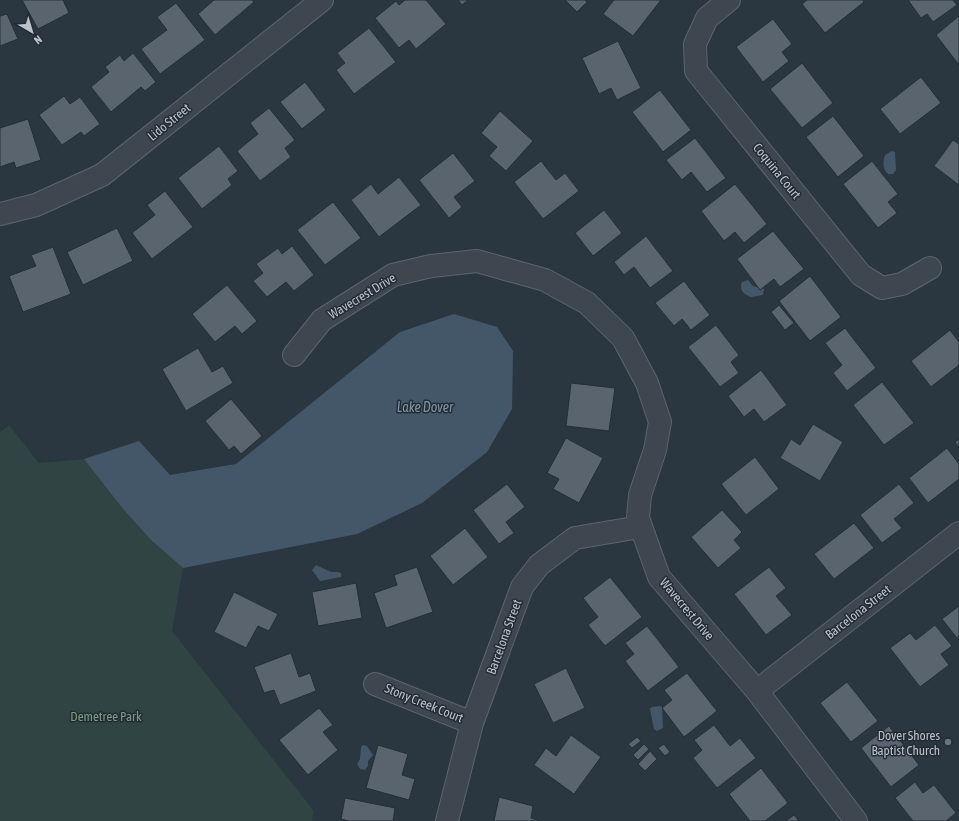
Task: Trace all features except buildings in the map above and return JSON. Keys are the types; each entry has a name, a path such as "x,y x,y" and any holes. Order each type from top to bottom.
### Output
{"street":[{"name":"Coquina Court","path":"729,0 707,18 695,44 696,71 861,275 882,288 902,284 930,268"},
{"name":"Lido Street","path":"0,214 36,205 102,175 308,4"},
{"name":"Wavecrest Drive","path":"294,355 322,320 393,274 431,266 477,261 545,280 587,303 624,338 647,383 660,422 655,450 640,495 638,518 659,577 757,691 856,821"},
{"name":"Barcelona Street","path":"447,821 472,723 522,587 539,565 575,538 640,526"},
{"name":"Barcelona Street","path":"757,691 959,533"},
{"name":"Stony Creek Court","path":"375,684 472,723"}],"green space":[{"name":"Demetree Park","path":"9,425 39,463 84,459 123,509 151,540 183,568 172,631 314,811 312,821 0,821 0,432"}],"water":[{"path":"892,151 895,152 896,170 893,174 888,174 884,168 884,160 885,155"},
{"path":"748,280 753,286 764,289 763,295 751,297 744,293 741,289 742,282"},
{"name":"Lake Dover","path":"454,314 497,327 513,351 512,409 487,452 422,503 357,534 183,568 151,540 123,509 84,459 139,441 170,475 236,464 400,332"},
{"path":"316,565 331,572 341,573 341,577 320,581 312,570"},
{"path":"652,707 662,707 663,728 657,731 654,729 650,709"},
{"path":"363,745 367,746 373,755 368,761 368,766 365,770 360,769 357,764 360,759 361,747"}],"place":[{"name":"Dover Shores Baptist Church","path":"948,742"}]}
